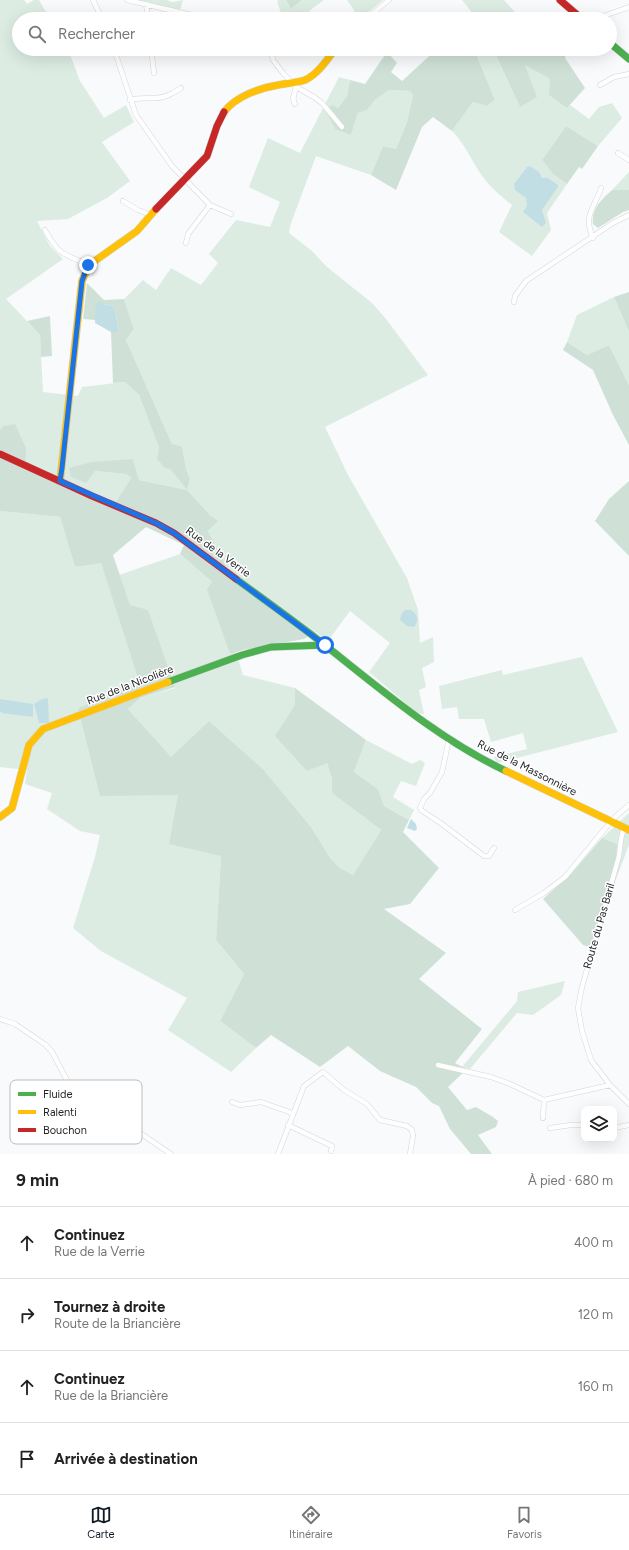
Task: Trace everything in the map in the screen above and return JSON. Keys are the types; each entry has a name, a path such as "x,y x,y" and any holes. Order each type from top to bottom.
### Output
{"street":[{"path":"93,0 99,12"},
{"path":"127,0 180,12"},
{"path":"374,12 389,0"},
{"path":"560,0 574,12"},
{"path":"146,4 147,12"},
{"path":"615,12 629,7"},
{"path":"617,49 629,59"},
{"path":"116,56 136,115 167,160 199,196 210,206 231,214"},
{"path":"153,56 154,72"},
{"path":"272,56 273,60 294,85 314,97 342,127"},
{"path":"60,481 82,281 88,265 132,235 207,156 224,111 234,102 268,87 294,85 305,80 314,74 329,56"},
{"path":"600,85 614,77 629,74"},
{"path":"294,85 293,101 295,104"},
{"path":"130,100 136,98 158,98 171,95 181,88"},
{"path":"618,153 629,160"},
{"path":"593,238 588,227 589,216 601,188"},
{"path":"122,201 151,215"},
{"path":"186,243 188,234 210,206"},
{"path":"514,302 515,296 526,281 593,238 612,223 629,215"},
{"path":"46,230 54,246 59,251 88,265"},
{"name":"Rue de la Verrie","path":"0,454 156,523 174,533 325,645"},
{"name":"Rue de la Massonnière","path":"325,645 410,712 492,766 626,828"},
{"name":"Rue de la Nicolière","path":"0,817 12,808 29,745 34,736 43,729 242,655 271,648 325,645"},
{"path":"449,739 442,772 430,793 424,799 420,808 484,856 489,856 494,848"},
{"path":"515,910 544,893 565,877 612,821 629,805"},
{"name":"Route du Pas Baril","path":"626,828 621,839 619,856 582,987 578,1008 581,1026 591,1060 610,1085 629,1104"},
{"path":"0,1019 15,1024 46,1045 52,1052 67,1080"},
{"path":"438,1065 504,1082 544,1100 610,1085"},
{"path":"278,1154 292,1113 304,1086 323,1072 344,1090 367,1104 380,1120 407,1126 412,1130 413,1136 410,1154"},
{"path":"543,1118 544,1100"},
{"path":"232,1102 240,1105 261,1102 292,1113"},
{"path":"288,1125 332,1146 331,1151"},
{"path":"550,1128 571,1125 581,1126"},
{"path":"617,1127 629,1125"},
{"path":"142,1134 171,1154"}],"shaded area":[{"path":"0,0 24,0 27,4 34,0 39,0 46,12 12,12 12,56 71,56 80,81 104,118 126,105 134,122 102,142 130,181 107,198 68,219 37,221 50,246 63,259 6,299 40,335 43,392 78,396 82,387 125,382 139,395 159,448 170,469 187,490 139,480 133,459 94,471 126,474 131,478 112,508 24,469 3,426 0,430"},
{"path":"137,0 167,0 172,2 183,0 180,10"},
{"path":"286,0 291,9 302,0 324,0 309,11 310,12 281,12 277,1"},
{"path":"347,0 383,0 368,12 355,12"},
{"path":"462,0 504,0 515,12 472,12"},
{"path":"477,56 496,56 520,107 524,64 550,79 567,108 570,105 589,119 599,107 612,103 622,118 598,146 566,126 542,160 553,174 567,184 547,213 551,230 532,256 499,232 512,205 486,181 461,142 452,131 473,102 487,106 495,100"},
{"path":"339,77 350,80 347,96 338,108 351,135 358,113 367,110 375,100 389,90 410,91 413,95 407,122 396,149 383,146 371,175 316,156 290,226 289,233 312,251 327,267 372,303 386,319 428,375 325,427 348,475 407,578 418,610 420,643 433,637 434,662 422,668 426,687 419,690 424,714 417,713 369,672 390,643 350,611 328,641 226,566 208,531 217,521 187,490 190,479 186,469 182,446 172,444 126,340 134,329 124,299 143,280 156,290 171,268 201,285 218,263 209,254 236,220 270,227 280,202 249,187 268,138 300,153"},
{"path":"629,172 629,190 612,190"},
{"path":"614,297 629,332 629,385 609,345 587,355 567,342 577,315"},
{"path":"0,511 60,517 75,567 101,562 139,682 78,708 178,795 221,856 216,940 244,974 220,1021 256,1048 231,1072 168,1030 187,998 101,951 73,928 95,857 100,835 80,831 47,809 52,793 25,784 27,770 0,767"},
{"path":"180,554 213,583 230,654 236,652 243,675 295,688 295,705 327,763 332,779 332,793 381,830 353,875 340,868 331,859 311,827 263,769 209,721 171,758 128,709 140,698 175,688 130,605 119,575"},
{"path":"582,657 618,732 497,763 494,757 527,749 523,733 491,742 484,719 459,719 457,707 442,709 439,686 502,670 503,675"},
{"path":"366,740 412,764 420,760 425,763 416,786 401,781 393,797 414,810 409,820 384,806 378,789 354,772"},
{"path":"629,813 629,845 615,882 617,844 602,838"},
{"path":"565,981 561,995 533,1015 517,1013 470,1069 462,1067 517,1001 518,992"}],"green space":[{"path":"286,0 302,0 291,9"},
{"path":"384,56 391,56 397,63 391,72 402,81 429,56 477,56 495,100 487,106 473,102 452,131 433,117 422,127 396,190 371,175 383,146 396,149 407,122 413,95 410,91 389,90 375,100 367,110 358,113 351,135 335,129 327,113 331,105 338,108 347,96 350,80 365,84"},
{"path":"496,56 565,56 565,58 585,88 567,108 549,95 550,79 525,65 537,97 520,107"},
{"path":"566,126 598,146 582,169 579,167 567,184 553,174 542,160"},
{"path":"612,190 629,190 629,210 623,212 598,228 593,224 595,209"},
{"path":"87,283 104,300 124,299 134,329 126,340 172,444 182,446 186,469 190,479 187,490 170,469 165,468 157,459 159,448 139,395 125,382 113,383 111,332 119,332 115,310 112,306 104,304 95,311 95,320 83,319"},
{"path":"629,292 629,332 614,297"},
{"path":"50,316 52,356 41,357 40,335 27,321"},
{"path":"567,342 587,355 609,345 629,385 629,445 613,415 593,370 563,350"},
{"path":"15,424 26,448 25,469 112,508 131,478 126,474 95,471 86,483 71,477 69,468 91,462 133,459 139,480 187,490 211,516 218,521 208,531 226,566 315,632 304,639 243,650 230,654 207,589 212,582 180,554 184,545 146,527 113,555 130,605 148,610 175,687 140,698 128,709 171,757 209,721 263,769 311,827 331,859 340,868 353,875 381,830 332,793 332,779 327,763 307,771 275,736 295,705 295,688 366,740 354,772 378,789 384,806 409,820 403,832 439,868 410,904 384,909 446,953 419,979 482,1029 455,1063 467,1069 448,1087 467,1110 476,1107 498,1121 496,1127 478,1135 492,1154 471,1154 450,1129 439,1106 432,1103 416,1087 380,1071 348,1046 320,1067 271,1035 256,1048 220,1021 244,974 216,940 221,856 169,844 178,795 100,796 78,708 139,682 101,563 75,567 60,517 0,511 0,430 3,426"},
{"path":"629,481 629,556 595,521 609,499"},
{"path":"602,838 617,844 615,882 595,949 583,945 543,899 570,875"}],"water":[{"path":"530,166 539,172 542,178 548,178 558,185 542,210 546,223 542,227 523,212 527,206 526,198 515,190 514,184 527,167"},
{"path":"99,301 112,306 115,310 119,332 111,332 95,323 95,308"},
{"path":"405,610 411,610 416,616 417,622 414,627 407,626 400,620 401,614"},
{"path":"48,698 49,723 39,723 34,704 42,699"},
{"path":"0,699 33,704 33,717 2,713 0,711"},
{"path":"411,819 416,824 417,829 415,831 407,828"}],"traffic: fast":[{"path":"617,49 629,59"},
{"path":"236,579 304,629 435,730 482,759 506,771"},
{"path":"168,682 242,655 271,647 325,645"}],"traffic: slow":[{"path":"224,112 235,101 256,91 271,86 305,80 314,74 330,56"},
{"path":"60,481 82,281 89,265 137,231 156,209"},
{"path":"0,817 12,808 29,745 43,729 168,682"},
{"path":"506,771 629,830"}],"traffic: jam":[{"path":"560,0 574,12"},
{"path":"156,209 207,156 217,126 224,112"},
{"path":"0,454 156,523 174,533 236,579"}],"route":[{"path":"88,265 82,281 60,481 156,523 174,533 325,645"}]}
